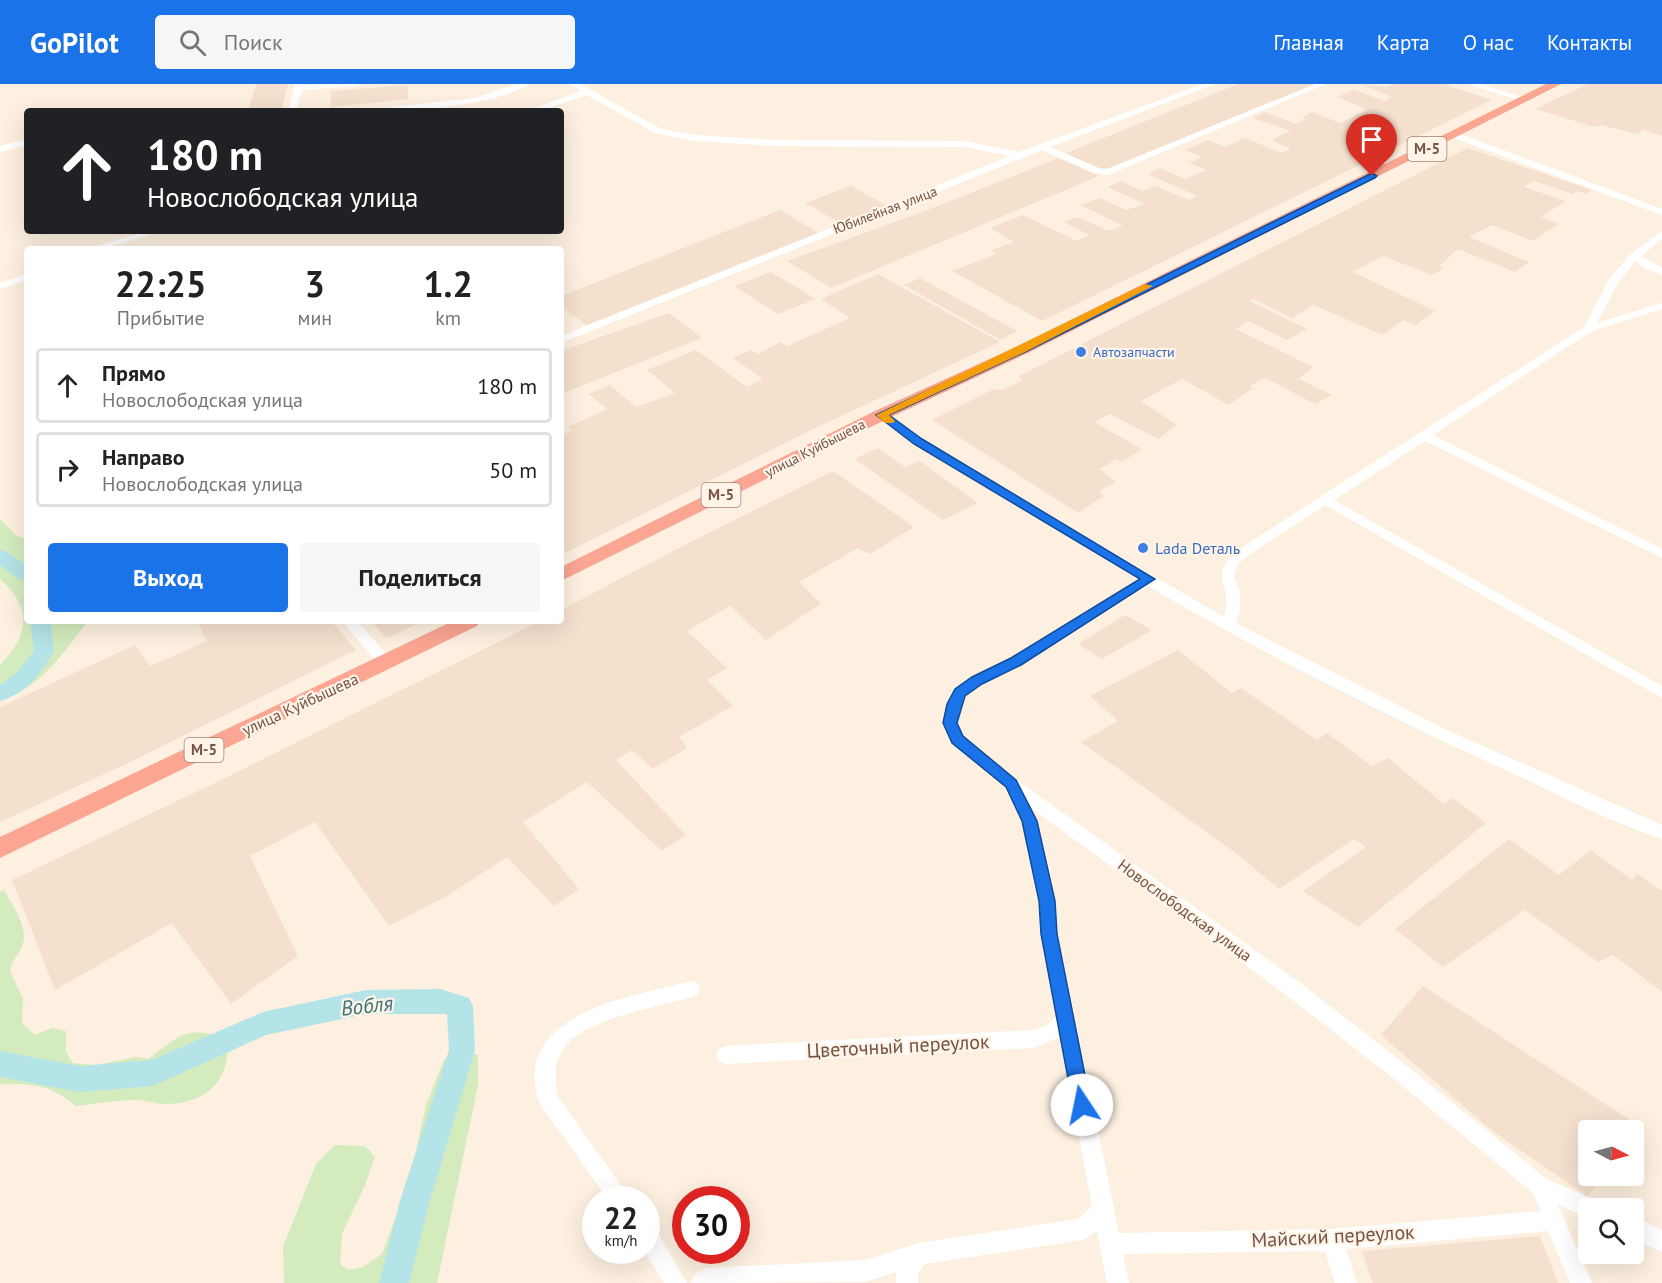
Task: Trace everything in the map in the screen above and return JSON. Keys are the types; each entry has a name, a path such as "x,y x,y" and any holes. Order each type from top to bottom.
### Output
{"highway":[{"name":"улица Куйбышева","path":"564,574 881,415 1022,350 1555,84"},
{"name":"улица Куйбышева","path":"0,848 464,624"}],"street":[{"path":"293,108 298,86 356,84"},
{"path":"409,108 477,100 525,84"},
{"path":"574,84 658,131 695,138 776,143 965,144 1020,155"},
{"name":"Юбилейная улица","path":"564,339 1020,155 1211,84"},
{"path":"1042,147 1097,171 1108,172 1322,84"},
{"path":"1472,84 1523,99"},
{"path":"540,108 588,92"},
{"path":"1454,135 1662,212"},
{"path":"0,149 24,143"},
{"path":"102,246 147,234"},
{"path":"1588,329 1614,280 1635,256 1662,234"},
{"path":"1635,256 1648,266 1662,272"},
{"path":"0,286 24,278"},
{"path":"1228,625 1236,602 1235,591 1227,577 1230,565 1238,556 1588,329 1662,306"},
{"path":"881,415 918,441 1149,579 1228,625 1336,683 1478,752 1662,832"},
{"path":"1425,436 1662,554"},
{"path":"1325,500 1662,693"},
{"name":"Новослободская улица","path":"1149,579 1016,662 983,677 959,693 950,723 957,740 1011,784 1287,985 1395,1068 1540,1186 1581,1283"},
{"path":"352,624 386,663"},
{"path":"1011,784 1029,821 1047,901 1049,934 1065,1021 1118,1283"},
{"path":"611,1186 548,1098 545,1083 546,1064 552,1045 566,1030 589,1018 691,989"},
{"name":"Цветочный переулок","path":"726,1055 1033,1039 1050,1033 1065,1021"},
{"path":"1540,1186 1578,1203"},
{"path":"702,1283 705,1280 730,1276 866,1271 919,1254 1083,1229 1104,1210"},
{"name":"Майский переулок","path":"1111,1244 1332,1240 1555,1220"},
{"path":"1644,1233 1661,1242"},
{"path":"1332,1240 1346,1283"},
{"path":"907,1283 907,1270 919,1254"},
{"path":"660,1258 675,1283"}],"shaded area":[{"path":"256,84 288,84 282,108 249,108"},
{"path":"1238,84 1317,84 1108,172 1061,155"},
{"path":"1361,84 1387,87 1394,84 1443,84 1492,100 1042,321 952,271 996,254 991,250 1014,242 990,228 1023,215 1077,241 1089,235 1064,222 1077,217 1109,231 1123,226 1081,205 1100,198 1126,210 1144,204 1108,187 1121,181 1142,191 1155,186 1189,200 1197,196 1148,174 1160,168 1185,179 1207,170 1189,163 1202,157 1185,150 1208,140 1225,147 1245,138 1282,153 1291,149 1271,140 1291,131 1253,118 1264,112 1296,124 1306,119 1302,117 1312,112 1340,123 1368,110 1337,97 1354,90 1385,101 1392,97"},
{"path":"1588,84 1662,84 1662,136 1644,130 1637,134 1600,125 1595,127 1535,109"},
{"path":"408,85 408,99 331,107 331,91"},
{"path":"1468,148 1592,190 1587,194 1577,191 1572,194 1534,181 1524,187 1566,201 1541,217 1559,224 1533,241 1492,225 1469,237 1529,262 1515,272 1458,249 1439,266 1444,268 1432,275 1383,256 1353,272 1435,311 1416,325 1403,320 1382,335 1314,305 1292,318 1253,299 1250,301 1307,329 1287,340 1248,321 1236,329 1313,367 1299,379 1332,395 1315,404 1265,378 1249,386 1253,388 1229,405 1182,379 1141,401 1177,425 1158,439 1110,414 1094,422 1142,449 1122,462 1117,459 1100,469 1116,482 1099,491 1104,496 1078,513 932,420 994,389 1001,390 1022,381 1019,376"},
{"path":"1058,158 1099,176 831,288 787,261 925,211"},
{"path":"851,186 888,206 842,224 805,203"},
{"path":"780,210 819,233 587,325 564,309 564,295"},
{"path":"771,272 816,299 778,314 734,286"},
{"path":"878,274 1000,342 807,432 564,554 564,434 572,431 568,427 607,409 588,394 610,385 636,407 675,393 647,370 696,350 747,387 763,379 733,358 751,350 758,354 780,342 787,346 850,318 821,299"},
{"path":"920,278 1017,331 1001,340 904,285"},
{"path":"669,313 702,338 564,393 564,350"},
{"path":"878,448 905,467 920,461 978,503 943,520 854,459"},
{"path":"833,471 914,527 870,554 858,548 799,582 821,604 766,640 730,606 687,631 727,668 707,680 733,706 679,737 687,748 653,769 632,750 616,760 686,835 662,851 587,782 523,822 579,889 554,906 507,857 447,896 389,926 315,822 250,856 298,956 231,1004 172,923 55,990 12,880 221,780 534,624 564,624 564,608"},
{"path":"1125,615 1152,630 1102,659 1078,644"},
{"path":"198,624 334,624 356,650 126,764 0,822 0,707 135,645 150,666 207,641"},
{"path":"374,624 417,624 386,638"},
{"path":"1178,650 1232,693 1241,688 1317,740 1327,733 1372,766 1388,758 1444,804 1453,798 1486,823 1358,927 1303,891 1366,847 1354,839 1279,889 1237,854 1081,742 1118,721 1090,696"},
{"path":"1509,839 1559,875 1591,850 1632,880 1637,874 1662,891 1662,992 1613,955 1598,962 1525,910 1443,967 1395,929"},
{"path":"1423,986 1630,1120 1578,1120 1578,1186 1595,1186 1588,1197 1491,1130 1381,1035"},
{"path":"1540,1236 1558,1283 1373,1283 1362,1251"}],"green space":[{"path":"0,519 17,536 24,538 24,624 86,624 40,678 28,687 0,701 0,665 17,643 23,622 18,601 0,579"},
{"path":"4,890 20,918 24,934 21,949 10,971 23,999 22,1023 35,1035 52,1028 66,1031 66,1052 73,1063 97,1065 136,1057 148,1059 185,1034 202,1033 228,1039 225,1066 214,1086 195,1099 182,1102 164,1104 128,1100 76,1106 49,1089 22,1084 0,1084 0,892"},
{"path":"455,1047 478,1055 478,1085 437,1283 284,1283 283,1247 316,1164 335,1145 365,1146 375,1157 365,1185 342,1234 340,1264 348,1270 363,1267 382,1254 409,1182 426,1105 444,1060"}],"waterway":[{"name":"Вобля","path":"0,556 24,573"},
{"name":"Вобля","path":"0,693 20,682 44,651 40,624"},
{"name":"Вобля","path":"0,1064 80,1079 153,1073 263,1024 366,1002 440,1001 460,1006 462,1050 414,1204 394,1283"}],"slow traffic":[{"path":"889,421 881,415 1022,350 1148,286"}],"place":[{"name":"Автозапчасти","path":"1081,352"},
{"name":"Lada Dеталь","path":"1143,548"}],"route":[{"path":"1082,1105 1049,934 1047,901 1029,821 1011,784 957,740 950,723 959,693 988,674 1016,662 1149,579 918,441 881,415 1022,350 1372,176"}]}
